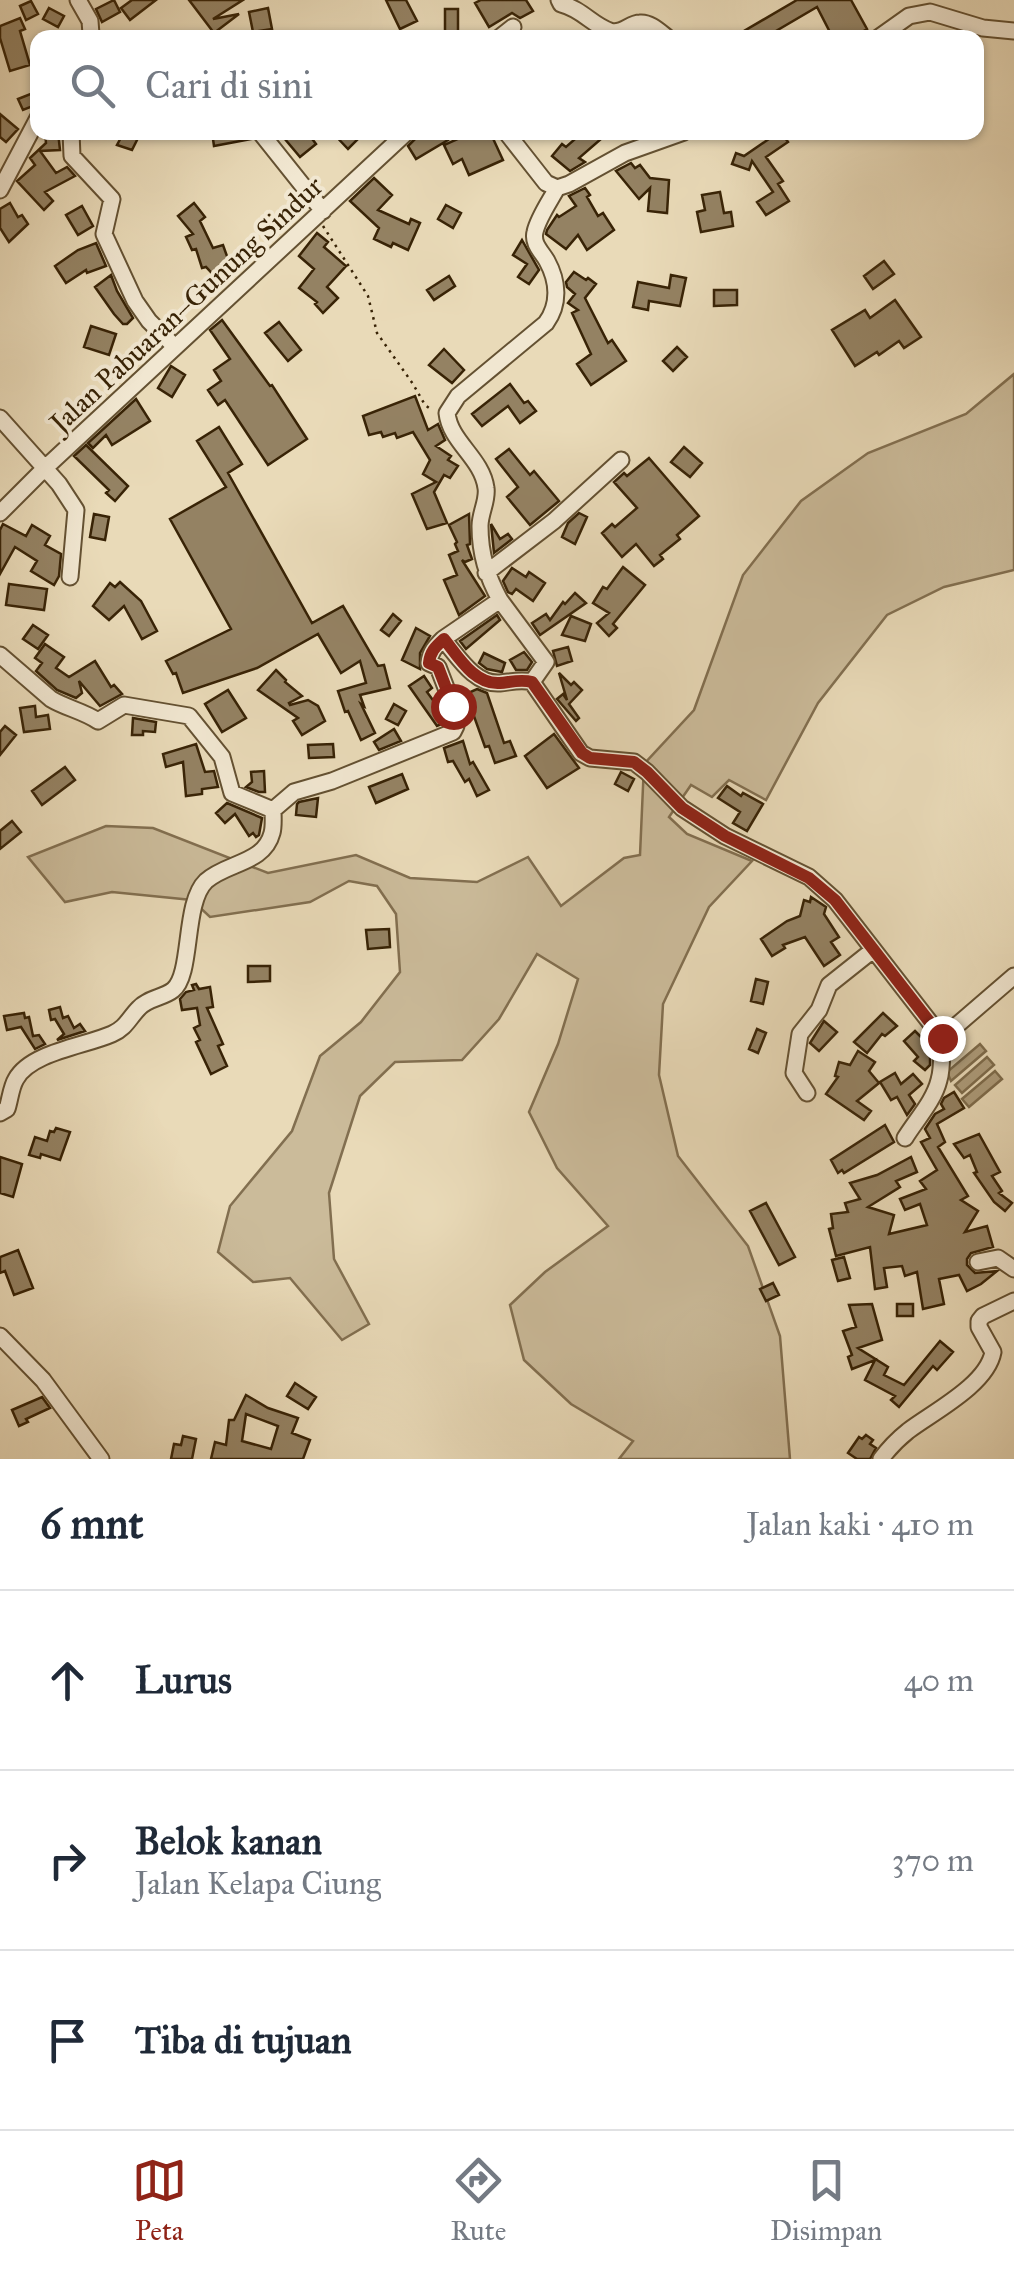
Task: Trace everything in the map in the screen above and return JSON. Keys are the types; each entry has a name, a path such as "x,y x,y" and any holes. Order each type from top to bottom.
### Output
{"street":[{"path":"78,0 91,30"},
{"path":"559,0 608,30"},
{"path":"889,30 909,16 930,12 983,28 1014,31"},
{"path":"624,30 638,23 655,30"},
{"path":"509,30 513,27"},
{"path":"0,190 30,133"},
{"path":"71,140 72,156 112,199 104,234 135,301 148,321 175,347"},
{"path":"266,140 320,214"},
{"name":"Jalan Pabuaran–Gunung Sindur","path":"0,513 398,140"},
{"path":"512,140 546,183 557,188 663,140"},
{"path":"532,682 546,662 500,600 486,573 480,524 486,489 479,468 452,431 447,413 458,396 554,312 556,280 535,243 535,232 557,188"},
{"path":"0,418 59,484 76,510 70,578"},
{"path":"486,573 554,521 621,460"},
{"path":"0,1113 7,1109 16,1079 29,1066 116,1033 140,1006 172,992 183,972 190,921 201,888 207,880 264,850 272,833 273,810 294,792 332,781 452,732 456,726 453,706 438,667 429,663 430,654 444,639 500,600"},
{"path":"444,639 475,676 484,681 532,682 582,753 590,758 634,762 682,808 725,836 809,878 835,900 942,1038"},
{"path":"0,655 51,698 98,721 124,705 190,716 222,757 232,793 273,810"},
{"path":"807,1094 794,1073 800,1034 818,1010 829,985 873,950"},
{"path":"905,1138 936,1090 941,1075 942,1038 1014,976"},
{"path":"978,1262 998,1258 1014,1269"},
{"path":"881,1459 906,1432 969,1387 988,1366 993,1352 979,1321 1014,1301"},
{"path":"0,1336 43,1380 101,1459"}],"path":[{"path":"320,214 368,296 377,332 425,404 448,422"}],"shaded area":[{"path":"1014,374 1014,570 944,587 887,615 818,703 766,800 729,780 712,797 691,785 669,817 687,834 752,861 709,907 663,1004 659,1075 678,1156 748,1246 780,1336 790,1459 619,1459 633,1441 571,1404 524,1360 510,1305 545,1272 608,1226 557,1168 529,1112 558,1044 578,979 537,954 499,1019 462,1060 395,1062 360,1096 329,1193 334,1259 369,1324 342,1340 290,1278 253,1282 218,1252 230,1206 292,1131 320,1056 361,1022 400,972 396,914 377,886 349,881 310,902 210,917 192,900 112,892 65,902 28,857 106,826 153,828 268,873 356,855 410,878 477,882 528,857 561,906 624,858 640,855 644,764 694,710 743,575 801,501 868,453 966,414"},
{"path":"980,1044 986,1051 951,1081 947,1072"},
{"path":"987,1057 994,1065 962,1093 955,1085"},
{"path":"995,1071 1002,1079 969,1107 962,1099"}],"building":[{"path":"114,0 120,12 102,22 96,9"},
{"path":"132,0 156,0 130,20 121,8"},
{"path":"189,0 243,0 213,19 239,14 218,30 212,30"},
{"path":"386,0 406,0 417,21 400,29"},
{"path":"526,0 533,11 520,18 512,13 489,27 475,3"},
{"path":"797,0 851,0 867,29 829,30 817,7 778,30 746,30"},
{"path":"31,1 38,14 26,20 20,6"},
{"path":"49,8 64,16 58,27 43,19"},
{"path":"268,8 272,29 253,30 249,12"},
{"path":"445,9 458,9 458,30 445,30"},
{"path":"20,18 30,65 10,71 0,26"},
{"path":"30,94 30,107 23,110 18,99"},
{"path":"0,114 18,129 6,142 0,137"},
{"path":"59,140 60,150 40,151 56,173 67,167 75,176 45,192 53,201 44,210 17,181 35,165 30,158 46,143"},
{"path":"120,140 137,140 132,150 117,145"},
{"path":"213,140 246,140 214,146"},
{"path":"286,140 313,140 316,144 300,157"},
{"path":"340,140 357,140 348,149"},
{"path":"414,140 448,140 416,159 408,146"},
{"path":"455,140 494,140 503,160 469,175 462,159 453,164 444,145"},
{"path":"574,140 600,140 579,158 585,162 570,171 552,156 562,144 566,147"},
{"path":"767,140 787,140 766,157 783,181 778,184 789,201 766,215 757,202 773,192 752,161 749,170 732,164 736,153 744,156"},
{"path":"631,163 635,168 640,165 650,178 669,180 667,213 648,211 650,188 639,199 616,171"},
{"path":"374,178 392,195 378,210 409,224 411,219 420,223 408,250 374,239 379,228 350,201"},
{"path":"585,188 598,216 603,213 614,230 587,250 578,235 566,249 546,234 547,230 557,215 576,206 569,196"},
{"path":"720,192 724,213 731,212 733,226 701,232 697,212 705,210 702,195"},
{"path":"10,203 18,217 22,215 28,224 9,242 0,228 0,209"},
{"path":"194,203 205,217 200,221 213,248 223,245 237,271 222,284 206,267 202,268 196,249 192,250 186,237 193,234 178,216"},
{"path":"446,205 461,213 453,228 438,219"},
{"path":"82,206 93,226 78,235 66,215"},
{"path":"317,233 328,242 324,247 346,266 327,287 338,298 323,313 317,302 299,288 314,269 299,256"},
{"path":"522,240 539,270 529,284 518,277 527,264 513,255"},
{"path":"96,243 106,266 87,273 86,270 66,283 55,266"},
{"path":"884,261 894,274 873,289 864,276"},
{"path":"574,272 596,284 585,298 608,343 612,340 626,361 591,385 577,364 591,354 572,313 578,310 568,303 575,294 566,282"},
{"path":"111,275 133,318 127,324 114,314 95,287"},
{"path":"671,275 686,278 680,306 649,301 648,310 633,307 638,282 669,288"},
{"path":"449,276 455,286 434,300 427,290"},
{"path":"714,290 737,290 737,305 714,306"},
{"path":"895,300 921,337 904,348 899,341 855,366 832,330 865,310 870,318"},
{"path":"222,320 307,439 268,465 225,400 218,405 208,390 221,381 214,370 230,359 210,330"},
{"path":"279,322 301,350 288,361 265,333"},
{"path":"91,326 116,334 109,355 84,347"},
{"path":"677,347 687,357 673,371 663,361"},
{"path":"444,349 464,370 452,383 429,365"},
{"path":"171,366 185,375 172,397 158,388"},
{"path":"510,384 524,403 528,401 536,411 520,423 508,406 482,426 472,414"},
{"path":"415,396 428,430 438,424 445,440 436,446 458,466 450,478 444,475 434,492 447,523 427,529 412,494 436,482 423,474 430,460 413,432 397,438 395,433 383,437 381,432 369,435 363,416"},
{"path":"136,399 150,421 112,445 106,435 93,448 88,443"},
{"path":"219,427 242,464 228,473 312,623 343,606 378,666 384,665 390,688 360,695 375,733 361,740 338,691 366,683 360,661 341,673 318,634 257,668 183,693 176,673 166,661 231,629 170,519 226,487 197,441"},
{"path":"86,445 128,486 115,501 74,456"},
{"path":"684,447 702,463 690,477 671,462"},
{"path":"509,449 559,501 530,525 507,497 518,487 496,459"},
{"path":"649,458 699,516 677,535 680,539 660,555 663,559 654,566 636,544 622,557 602,533 637,508 614,482"},
{"path":"579,513 587,517 575,544 562,537 568,523"},
{"path":"94,514 109,517 105,540 90,537"},
{"path":"469,514 467,545 472,559 462,560 485,596 459,615 444,580 457,575 449,555 458,551 457,542 449,525"},
{"path":"3,524 26,536 32,525 50,536 45,545 61,554 54,585 31,571 37,561 15,547 0,574"},
{"path":"491,524 500,539 508,534 512,539 494,553"},
{"path":"623,567 645,585 613,624 617,628 609,636 597,623 609,613 593,603"},
{"path":"512,568 526,577 529,572 545,583 533,601 516,589 512,594 508,592 503,581"},
{"path":"120,582 141,601 157,631 142,639 124,606 109,620 93,606 110,583 115,587"},
{"path":"9,584 47,589 44,610 6,605"},
{"path":"575,593 586,603 540,635 532,623 546,614 550,620"},
{"path":"393,614 401,621 389,636 381,630"},
{"path":"497,615 500,620 466,649 460,641"},
{"path":"571,616 591,624 585,641 562,635"},
{"path":"33,625 48,635 38,649 23,639"},
{"path":"416,628 430,636 420,653 420,669 402,660"},
{"path":"45,644 64,657 56,668 69,677 95,661 111,687 114,685 122,694 100,706 79,681 82,693 76,698 57,690 36,671 42,663 35,658"},
{"path":"568,647 572,661 557,666 553,651"},
{"path":"524,652 532,662 527,670 516,670 510,660"},
{"path":"484,653 505,663 502,672 479,663"},
{"path":"276,670 302,696 290,705 308,700 318,706 325,721 302,735 293,721 298,718 258,690"},
{"path":"559,673 582,690 569,704 579,718 576,721 557,699 563,694 567,700"},
{"path":"424,676 432,688 427,692 443,714 444,723 437,726 409,686"},
{"path":"477,689 487,693 504,743 510,741 516,756 495,763 489,746 485,747 466,694"},
{"path":"228,690 246,718 222,732 205,704"},
{"path":"394,704 406,711 398,725 386,719"},
{"path":"35,706 36,717 48,715 50,729 24,732 20,708"},
{"path":"133,718 156,722 155,732 132,735"},
{"path":"5,726 16,735 0,755 0,732"},
{"path":"394,729 401,741 379,750 374,742"},
{"path":"554,734 579,768 547,788 525,756"},
{"path":"463,741 470,764 473,762 489,790 477,796 469,779 465,782 453,761 448,762 444,748"},
{"path":"196,744 205,772 214,771 218,787 186,796 183,762 166,767 163,754"},
{"path":"333,744 334,757 309,758 308,745"},
{"path":"65,767 75,780 42,805 32,791"},
{"path":"264,771 265,792 246,787 252,782 251,772"},
{"path":"621,772 634,779 628,791 615,784"},
{"path":"402,774 408,789 376,803 369,787"},
{"path":"727,786 763,804 747,831 733,823 740,812 718,798"},
{"path":"318,798 316,817 296,815 299,802"},
{"path":"227,803 262,818 259,835 249,836 235,814 225,823 216,813"},
{"path":"12,821 21,832 0,849 0,831"},
{"path":"811,897 826,907 824,914 839,937 831,942 840,955 824,966 805,937 783,945 785,948 772,956 761,939 800,916 804,900 810,902"},
{"path":"389,929 390,947 368,949 366,930"},
{"path":"248,966 270,966 270,981 248,982"},
{"path":"756,979 768,982 763,1004 751,1001"},
{"path":"192,985 199,989 210,987 213,1007 207,1008 223,1044 218,1046 227,1066 211,1074 196,1042 200,1040 194,1028 200,1025 197,1008 182,1010 180,999 194,990"},
{"path":"60,1007 63,1018 68,1016 74,1028 80,1024 85,1031 57,1040 64,1034 55,1019 51,1020 49,1010"},
{"path":"24,1013 25,1018 29,1017 33,1036 39,1035 45,1044 35,1049 21,1027 7,1030 4,1016"},
{"path":"883,1013 897,1026 885,1036 882,1034 867,1053 854,1042"},
{"path":"824,1021 837,1032 819,1051 810,1043"},
{"path":"757,1029 766,1033 758,1053 749,1049"},
{"path":"915,1031 928,1044 924,1048 930,1053 930,1065 925,1070 914,1061 918,1057 904,1041"},
{"path":"858,1051 875,1062 869,1071 879,1083 857,1101 871,1111 864,1120 826,1094 838,1077 835,1076 839,1062 850,1065"},
{"path":"895,1073 901,1084 913,1074 922,1084 909,1095 915,1104 907,1115 897,1097 891,1100 880,1082"},
{"path":"954,1092 964,1108 937,1124 945,1142 938,1147 968,1196 961,1200 978,1211 965,1232 987,1226 993,1247 971,1253 967,1265 975,1273 997,1271 967,1291 959,1275 939,1279 944,1304 923,1309 917,1272 905,1276 902,1266 884,1268 887,1287 875,1289 870,1247 836,1256 829,1229 833,1228 831,1214 848,1212 845,1203 860,1199 850,1183 877,1175 911,1157 917,1172 896,1181 900,1187 868,1207 894,1215 889,1234 927,1225 920,1204 905,1210 900,1199 926,1189 920,1181 937,1170 921,1142 930,1138 925,1129 935,1114 944,1109 944,1098"},
{"path":"885,1125 894,1142 838,1173 831,1160"},
{"path":"56,1128 70,1132 60,1160 29,1155 35,1137 47,1141 50,1131"},
{"path":"979,1134 1000,1172 992,1176 1002,1191 999,1193 1012,1203 1005,1211 974,1173 977,1172 970,1155 964,1158 954,1144"},
{"path":"0,1157 22,1164 13,1197 0,1193"},
{"path":"766,1203 795,1257 779,1265 750,1211"},
{"path":"18,1250 33,1288 14,1295 5,1271 0,1273 0,1257"},
{"path":"844,1257 850,1278 838,1281 832,1260"},
{"path":"773,1283 779,1295 766,1301 760,1289"},
{"path":"872,1304 882,1340 858,1348 888,1367 884,1375 904,1385 940,1341 953,1352 937,1370 933,1366 899,1407 891,1400 895,1396 865,1380 875,1360 852,1369 848,1357 852,1355 843,1331 856,1327 849,1305"},
{"path":"897,1304 913,1304 913,1316 897,1316"},
{"path":"295,1383 316,1397 308,1409 287,1396"},
{"path":"246,1395 298,1418 292,1433 310,1440 303,1459 211,1459 215,1442 226,1445 229,1420 234,1420","holes":["246,1414 278,1426 271,1449 242,1441"]},
{"path":"42,1397 50,1408 19,1426 12,1410"},
{"path":"866,1435 876,1448 870,1459 857,1459 848,1453 859,1437"},
{"path":"183,1436 196,1439 192,1459 171,1459 174,1444 181,1445"}],"route":[{"path":"453,706 438,667 429,663 430,654 444,639 475,676 484,681 532,682 582,753 590,758 634,762 682,808 725,836 809,878 835,900 942,1038"}]}
